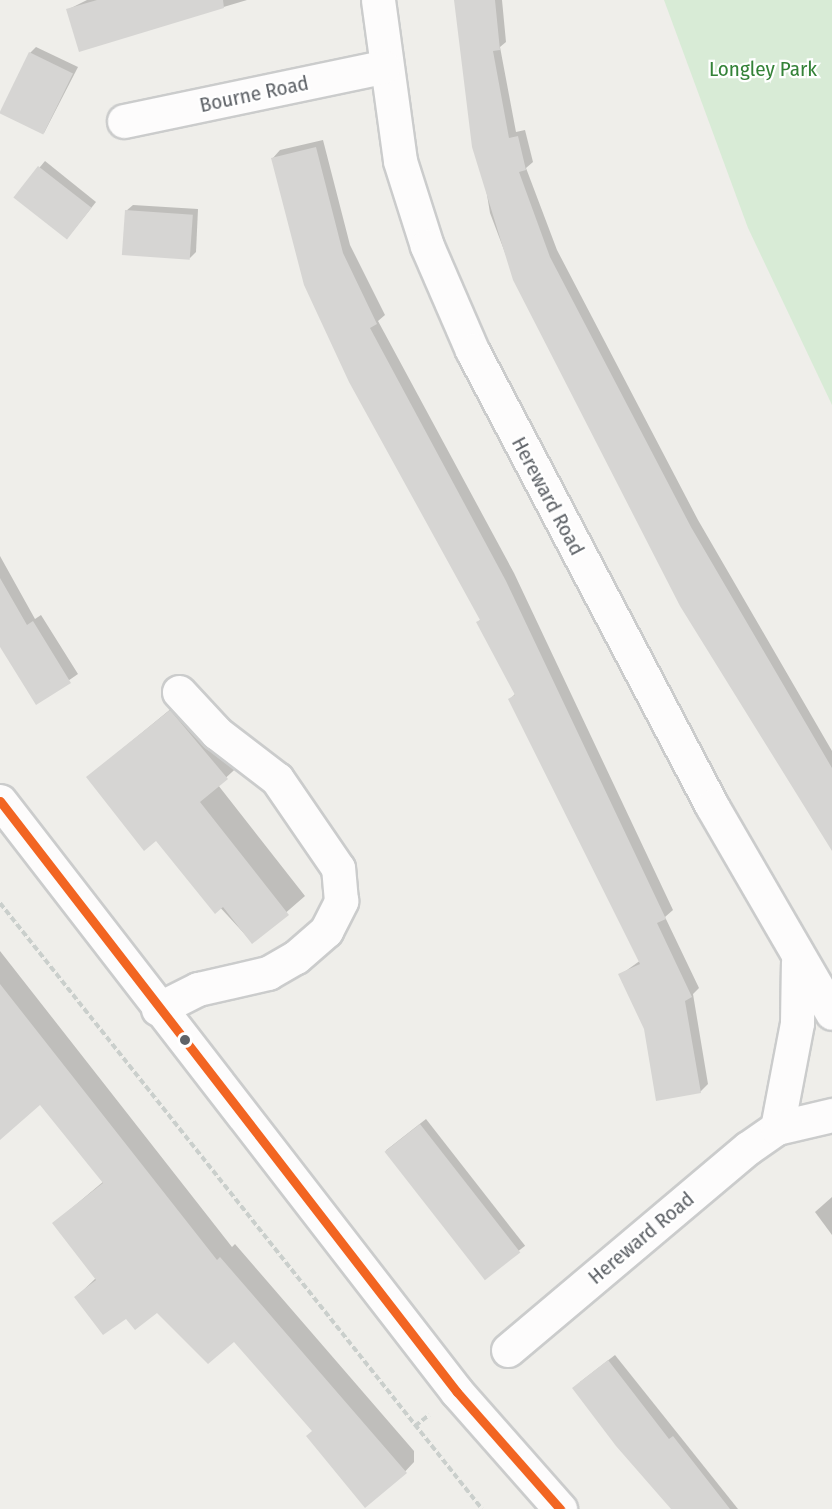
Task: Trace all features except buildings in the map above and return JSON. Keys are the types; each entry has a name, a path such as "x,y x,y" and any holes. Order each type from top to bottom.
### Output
{"street":[{"name":"Hereward Road","path":"378,0 383,67 400,161 420,225 472,350 798,962 832,1013"},
{"name":"Bourne Road","path":"124,121 383,67"},
{"path":"158,1009 198,989 268,973 296,957 326,931 341,901 338,868 277,779 217,733 179,692"},
{"path":"0,801 11,842 158,1009 457,1392 560,1509"},
{"name":"Hereward Road","path":"777,1128 797,1023 798,962"},
{"name":"Hereward Road","path":"508,1350 777,1128 832,1115"}],"path":[{"path":"0,903 482,1509"}],"green space":[{"name":"Longley Park","path":"664,0 832,0 832,405 748,228"}],"transit line":[{"path":"0,801 457,1392 560,1509"}]}
